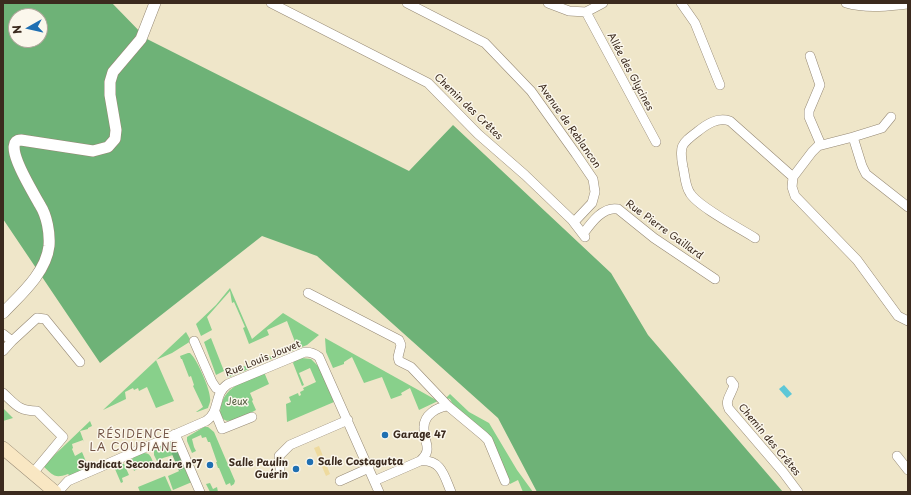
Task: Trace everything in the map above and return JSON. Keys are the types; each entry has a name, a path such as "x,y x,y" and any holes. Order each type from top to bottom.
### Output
{"main road":[{"path":"3,448 56,492"}],"street":[{"path":"3,313 35,278 45,260 49,247 48,227 41,206 7,163 4,150 5,147 8,142 15,140 93,151 108,147 115,139 116,130 110,95 110,82 113,72 141,39 156,3"},
{"name":"Chemin des Crêtes","path":"270,3 428,82 478,134 525,175 574,222 584,235"},
{"name":"Avenue de Reblancon","path":"407,3 485,43 531,91 593,179 595,192 592,203 574,222"},
{"path":"548,3 569,10 586,12 603,3"},
{"path":"681,3 695,23 720,85"},
{"path":"846,3 856,6 870,7 908,4"},
{"name":"Allée des Glycines","path":"586,12 656,142"},
{"path":"810,56 820,84 809,111 809,117 820,145"},
{"path":"890,117 882,128 820,145 812,152 793,177 792,187 795,196 857,260 898,316 908,321"},
{"path":"755,238 701,204 692,196 688,190 681,158 680,152 682,144 710,122 719,119 730,121 793,177"},
{"path":"853,137 866,174 908,207"},
{"name":"Rue Pierre Gaillard","path":"584,235 593,221 603,212 611,209 618,209 654,238 715,279"},
{"path":"308,293 398,340 401,345 398,356 399,361 411,367 448,406 488,440 505,481"},
{"path":"3,351 38,318 45,319 80,362"},
{"path":"3,334 12,341"},
{"path":"194,341 212,382 216,388 220,390"},
{"name":"Rue Louis Jouvet","path":"215,412 220,390 228,384 304,352 312,353 319,358 379,492"},
{"name":"Chemin des Crêtes","path":"731,381 734,385 726,404 729,409 784,472 798,492"},
{"path":"3,393 21,409 27,411 37,411 63,437 33,473"},
{"path":"374,481 420,461 425,456 428,445 424,431 424,423 434,410 448,406"},
{"path":"215,412 222,429 252,417"},
{"path":"56,492 68,481 206,421 212,417 215,412"},
{"path":"280,469 279,456 290,445 348,420"},
{"path":"175,434 200,492"},
{"path":"897,456 908,470"},
{"path":"420,461 428,461 437,465 442,471 451,492"},
{"path":"340,481 369,468"}],"green space":[{"path":"3,3 112,3 147,39 409,171 453,125 611,273 648,335 783,492 537,492 498,418 317,256 262,236 100,363 3,219"},
{"path":"230,288 252,339 283,313 319,335 307,345 258,364 257,361 297,347 287,321 267,330 269,335 249,344 243,328 245,327 234,302 232,303 230,291 207,317 212,330 201,336 196,324 216,305"},
{"path":"186,332 191,341 172,353 156,360"},
{"path":"211,338 224,371 216,375 204,342"},
{"path":"325,338 438,401 419,410 410,388 401,393 402,395 391,399 382,377 364,383 352,357 344,362 344,364 333,368 326,352"},
{"path":"188,353 193,356 206,381 210,400 208,408 197,412 203,407 193,386 191,376 189,377 180,356"},
{"path":"302,358 311,359 319,367 334,402 287,422 286,404 291,402 289,397 298,393 299,396 301,395 300,392 304,390 303,388 316,382 310,368 299,373 304,385 302,386 293,363 294,361"},
{"path":"156,360 174,401 156,408 147,387 139,391 138,388 134,390 133,388 125,392 126,399 103,410"},
{"path":"247,365 249,369 227,378 226,375"},
{"name":"Jeux","path":"264,372 269,384 250,393 256,410 232,421 223,419 220,412 225,396 235,386"},
{"path":"450,394 469,412 489,423 517,470 533,492 523,492 518,480 510,484 492,443 455,409 450,399 446,398"},
{"path":"3,408 13,418 3,421"},
{"path":"90,421 92,426 88,429 80,431 84,442 83,440 72,444 72,449 75,456 82,452 87,464 98,462 99,464 70,476 68,474 57,476 52,474 43,466"},
{"path":"204,427 208,427 214,432 235,481 231,486 230,483 226,485 218,468 210,442 208,442 206,437 202,438 201,435 192,439 196,451 192,453 187,437"},
{"path":"174,440 186,468 179,471 167,442"},
{"path":"167,442 173,455 157,461 154,455 154,450 158,446"},
{"path":"144,453 151,457 153,462 134,471 131,461 132,459"},
{"path":"121,462 124,464 129,475 122,478 123,482 121,483 115,469 117,463"},
{"path":"186,468 192,482 173,490 168,476"},
{"path":"165,476 172,492 140,492 138,487"},
{"path":"210,483 213,489 217,487 218,492 210,492 206,484"}],"sand":[{"path":"319,446 330,474 326,476 314,448"}],"water":[{"path":"784,385 792,394 787,398 779,389"}],"place":[{"name":"Garage 47","path":"385,435"},
{"name":"Salle Costagutta","path":"310,462"},
{"name":"Syndicat Secondaire n°7","path":"210,465"},
{"name":"Salle Paulin Guérin","path":"296,469"}],"district":[{"name":"RÉSIDENCE LA COUPIANE","path":"134,441"}]}
